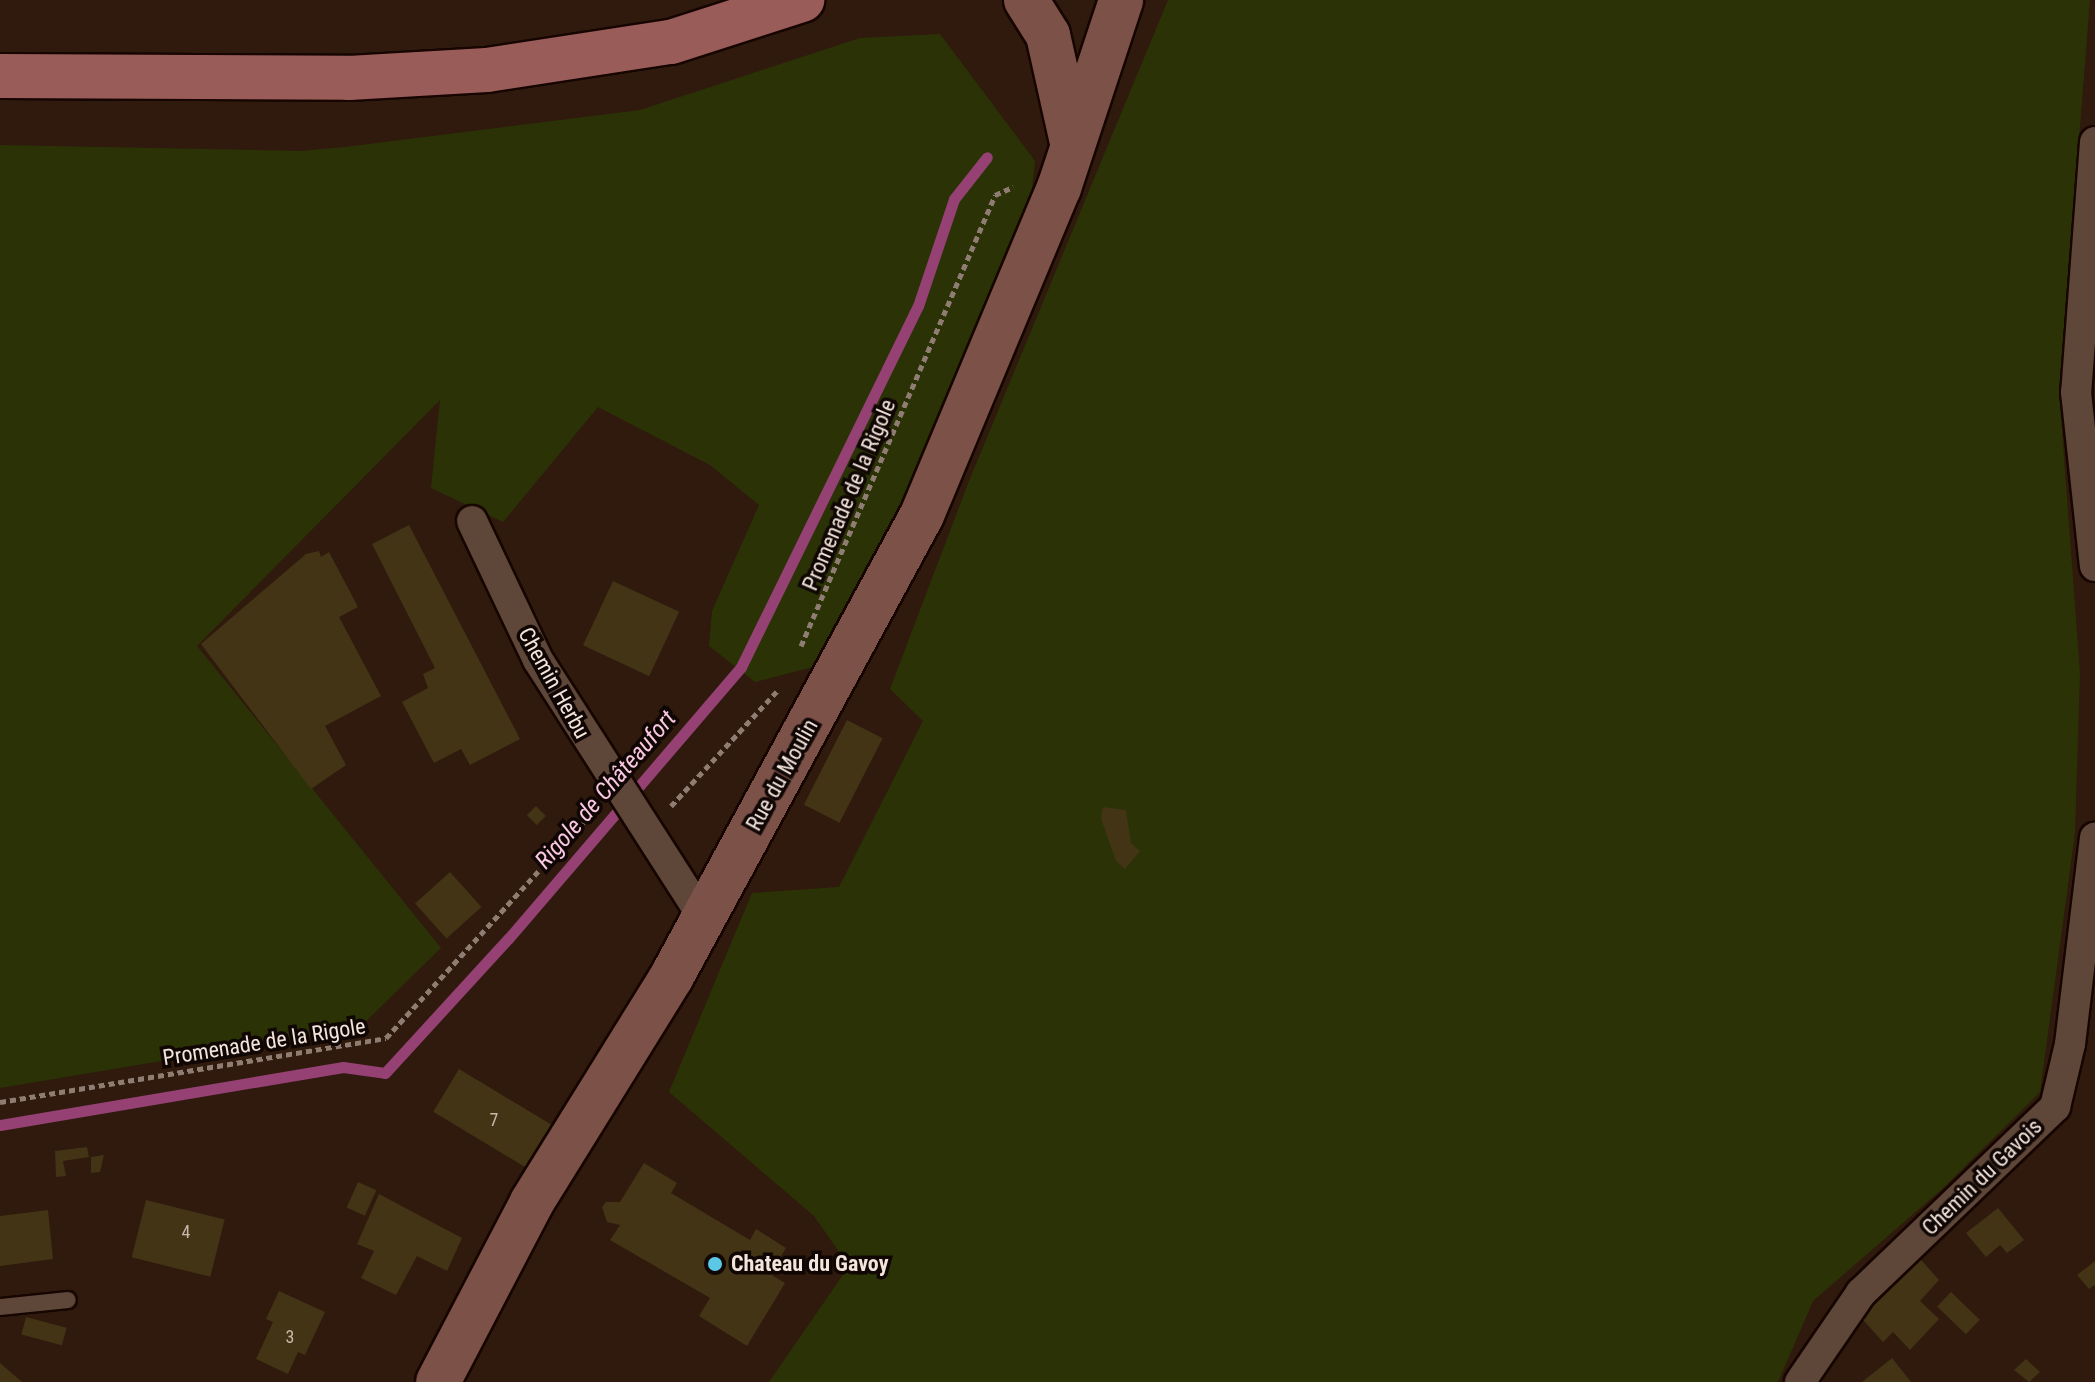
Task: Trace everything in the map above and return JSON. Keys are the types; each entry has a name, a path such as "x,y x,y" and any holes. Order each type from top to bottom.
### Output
{"main road":[{"path":"0,76 349,78 487,70 671,42 802,0"}],"street":[{"name":"Rue du Moulin","path":"1026,0 1048,35 1072,142"},
{"name":"Rue du Moulin","path":"438,1382 489,1277 703,917 922,515 1059,188 1121,0"},
{"path":"2095,142 2076,392 2095,566"},
{"name":"Chemin Herbu","path":"472,521 538,660 703,917"},
{"name":"Chemin du Gavois","path":"1800,1382 1861,1293 2055,1107 2070,1044 2095,838"}],"lane":[{"path":"0,1307 68,1300"}],"path":[{"name":"Promenade de la Rigole","path":"797,654 995,195 1034,177 1059,188"},
{"path":"644,829 785,682"},
{"name":"Promenade de la Rigole","path":"0,1102 386,1038 617,787"}],"green space":[{"path":"1168,0 2090,0 2059,390 2080,673 2075,833 2040,1092 1942,1189 1813,1301 1778,1382 769,1382 849,1266 814,1216 669,1092 752,893 839,887 923,721 890,689 969,481"},
{"path":"940,34 1035,161 1029,219 887,541 824,664 755,682 709,646 712,611 759,505 710,465 598,407 503,522 431,488 440,400 197,646 441,948 359,1028 0,1088 0,145 301,151 345,147 640,110 860,38"}],"building":[{"path":"409,525 520,739 470,765 461,749 434,763 402,702 428,688 423,674 435,668 372,544"},
{"path":"319,551 321,557 329,552 358,607 339,617 381,696 325,726 346,765 311,789 201,644 306,554"},
{"path":"613,581 679,612 649,676 583,645"},
{"path":"847,720 883,738 840,823 804,805"},
{"path":"536,806 546,816 537,825 527,815"},
{"path":"1103,807 1126,810 1131,843 1140,851 1125,869 1116,861 1101,819"},
{"path":"450,872 481,907 447,938 415,903"},
{"path":"459,1069 555,1127 529,1170 433,1112"},
{"path":"87,1147 89,1157 63,1161 66,1176 56,1177 55,1151"},
{"path":"104,1155 100,1172 91,1173 91,1157"},
{"name":"Chateau du Gavoy","path":"644,1163 677,1183 671,1193 750,1240 756,1229 786,1248 770,1274 785,1283 747,1346 699,1316 710,1298 610,1240 620,1225 607,1222 602,1207 606,1202 620,1202"},
{"path":"358,1182 376,1190 365,1216 347,1208"},
{"path":"379,1194 462,1238 447,1271 417,1256 396,1295 361,1278 374,1251 357,1244"},
{"path":"146,1200 225,1220 210,1277 132,1257"},
{"path":"1998,1208 2024,1240 2007,1253 2000,1245 1986,1257 1966,1233"},
{"path":"48,1210 53,1259 0,1266 0,1216"},
{"path":"1915,1253 1939,1280 1920,1301 1939,1319 1910,1350 1893,1332 1883,1342 1855,1311"},
{"path":"2095,1261 2095,1285 2089,1289 2077,1275"},
{"path":"279,1291 325,1312 305,1355 298,1352 288,1374 256,1359 273,1322 266,1319"},
{"path":"1951,1292 1980,1320 1966,1334 1937,1306"},
{"path":"26,1317 67,1328 62,1345 21,1334"},
{"path":"1892,1358 1911,1382 1862,1382"},
{"path":"2026,1359 2040,1372 2029,1382 2014,1370"},
{"path":"0,1363 22,1382 0,1382"}],"waterway":[{"name":"Rigole de Châteaufort","path":"0,1125 343,1067 385,1073 508,939 741,667 918,306 954,199 987,157"}],"place":[{"name":"Chateau du Gavoy","path":"715,1264"}]}
